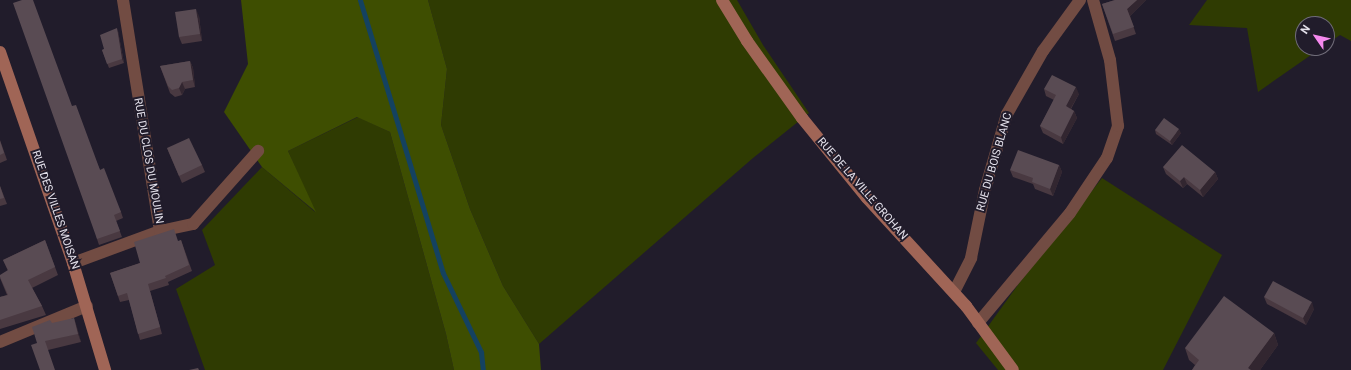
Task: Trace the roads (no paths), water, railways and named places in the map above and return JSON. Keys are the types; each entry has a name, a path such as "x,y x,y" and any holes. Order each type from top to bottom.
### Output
{"street":[{"name":"RUE DU CLOS DU MOULIN","path":"73,263 160,232 123,0"},
{"name":"RUE DE LA VILLE GROHAN","path":"722,0 746,41 802,118 868,198 954,292 1013,370"},
{"name":"RUE DU BOIS BLANC","path":"954,292 971,258 985,190 1007,114 1044,51 1080,0"},
{"path":"978,323 1070,213 1107,158 1118,126 1110,60 1093,0"},
{"name":"RUE DES VILLES MOISAN","path":"0,52 73,263 105,370"},
{"path":"160,232 193,224 258,151"},
{"path":"0,342 87,306"}],"waterway":[{"path":"360,0 443,273 481,352 483,370"}]}
